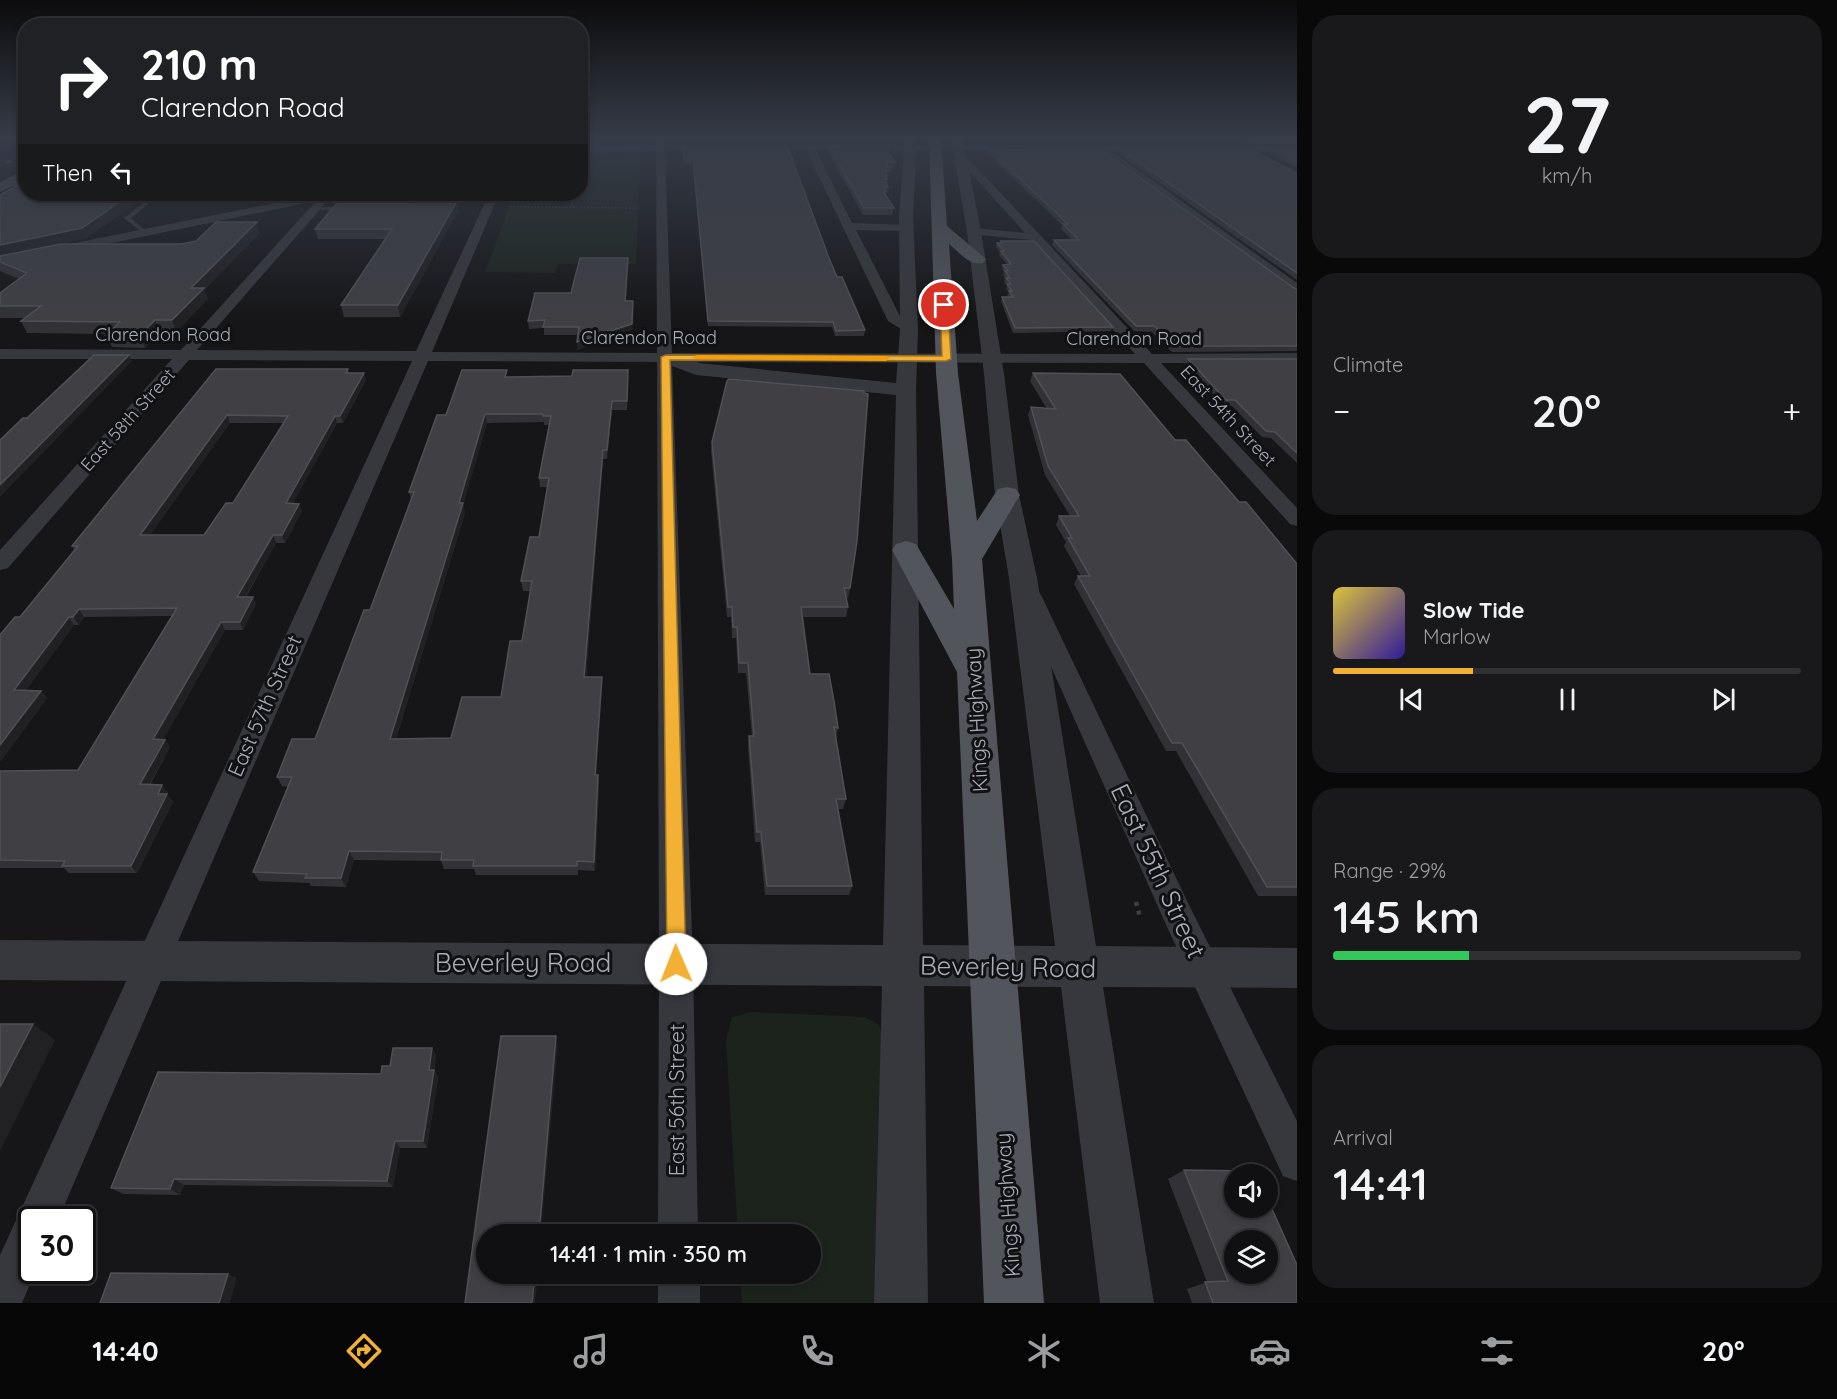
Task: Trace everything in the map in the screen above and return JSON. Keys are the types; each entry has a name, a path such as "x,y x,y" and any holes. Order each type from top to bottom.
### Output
{"main road":[{"name":"Kings Highway","path":"939,199 946,359 967,559 1014,1303"},
{"path":"940,228 977,259"},
{"path":"967,559 1007,495"},
{"path":"906,550 974,673"}],"street":[{"name":"East 56th Street","path":"662,199 676,964 678,1224"},
{"path":"835,199 895,321 909,330"},
{"path":"901,1303 908,199"},
{"path":"968,199 991,359 1007,495 1023,578 1127,1303"},
{"name":"East 54th Street","path":"1002,199 1297,520"},
{"path":"1172,199 1297,289"},
{"path":"0,262 297,201"},
{"name":"East 58th Street","path":"0,563 324,201"},
{"name":"East 57th Street","path":"43,1206 491,201"},
{"path":"848,226 907,228"},
{"path":"974,232 1035,237"},
{"name":"Clarendon Road","path":"0,354 946,359 1297,358"},
{"path":"666,357 696,369 906,390"},
{"name":"East 55th Street","path":"1023,578 1297,1162"},
{"name":"Beverley Road","path":"0,960 1297,969"},
{"path":"0,1303 18,1263"},
{"path":"679,1284 679,1303"}],"lane":[{"path":"316,208 354,207 377,201"},
{"path":"144,232 127,218 146,203"}],"path":[{"path":"572,207 573,201"},
{"path":"503,207 644,208"}],"shaded area":[{"path":"639,199 636,264 558,264 555,273 485,272 511,201"},
{"path":"752,1012 865,1017 878,1024 883,1036 874,1303 742,1303 741,1284 821,1284 821,1224 737,1224 726,1041 732,1017"}],"building":[{"path":"0,199 18,199 18,201 121,201 82,228 0,245"},
{"path":"697,199 807,199 837,277 842,277 865,330 836,331 833,322 708,321"},
{"path":"859,199 888,199 894,208 864,208"},
{"path":"1041,199 1170,199 1297,289 1297,346 1175,346 1154,326 1136,326 1054,240 1079,240 1063,224 1068,224"},
{"path":"1191,199 1297,199 1297,273"},
{"path":"410,201 457,201 398,305 341,305 392,229 315,229 337,203 409,203"},
{"path":"216,222 257,222 191,288 204,288 172,320 155,320 140,335 106,335 120,322 21,321 41,306 0,306 0,293 27,273 0,262 0,256 61,244 182,244 196,241"},
{"path":"1001,241 1034,241 1113,327 1015,328 1002,297 1013,297 1007,284 1011,284 1006,278 1010,278 1005,271 1008,271 1003,265 1011,264 997,243 1002,243"},
{"path":"580,258 628,258 625,301 633,301 632,324 577,342 579,327 543,327 545,320 528,321 535,293 571,293"},
{"path":"94,355 129,355 0,485 0,440"},
{"path":"1188,359 1297,359 1297,453 1275,432 1266,431 1235,400 1226,400"},
{"path":"216,369 348,369 346,373 364,373 340,416 335,416 286,503 299,504 282,535 273,535 237,597 253,597 240,622 221,622 153,739 165,740 140,784 162,785 158,794 167,794 131,866 62,866 65,861 0,860 0,771 78,770 177,608 79,609 73,617 69,617 14,690 41,691 0,745 0,635 15,617 20,617 78,546 72,546","holes":["227,415 288,416 233,503 226,503 204,535 140,535"]},
{"path":"462,370 507,370 505,377 572,376 573,370 628,370 627,401 612,401 607,450 603,450 584,677 602,677 595,775 598,775 594,862 577,861 577,866 473,866 474,860 441,860 442,852 349,851 341,878 305,878 307,874 253,872 292,777 277,777 292,739 315,739 364,610 370,610 414,492 409,492 437,415 446,415","holes":["485,414 543,414 543,416 551,416 539,478 549,478 539,537 530,537 521,581 532,581 522,641 510,641 501,697 462,697 451,738 390,739 463,503 459,503"]},
{"path":"1033,373 1120,374 1175,440 1186,440 1239,502 1246,502 1297,564 1297,887 1267,887 1182,743 1172,743 1078,576 1090,576 1068,538 1072,538 1059,516 1079,516 1048,466 1031,407 1056,409"},
{"path":"729,379 864,391 868,394 857,541 850,588 844,588 848,607 801,607 810,674 829,674 834,701 838,728 834,727 846,799 836,799 852,886 767,886 761,832 757,832 749,736 754,736 748,663 739,663 737,627 733,627 732,607 728,607 712,442"},
{"path":"0,1024 33,1024 0,1087"},
{"path":"501,1036 556,1036 540,1224 476,1224 476,1284 534,1284 532,1303 465,1303"},
{"path":"393,1048 432,1048 429,1070 434,1070 423,1141 395,1141 387,1181 174,1179 170,1189 111,1188 158,1072 381,1074 382,1066 390,1066"},
{"path":"1184,1170 1224,1171 1224,1218 1276,1218 1297,1265 1297,1303 1213,1303 1205,1282 1278,1284 1278,1230 1224,1230 1224,1271"},
{"path":"111,1273 228,1274 219,1303 100,1303"}],"slow traffic":[{"path":"697,357 886,358"}],"route":[{"path":"676,964 666,357 946,359 944,305"}]}
